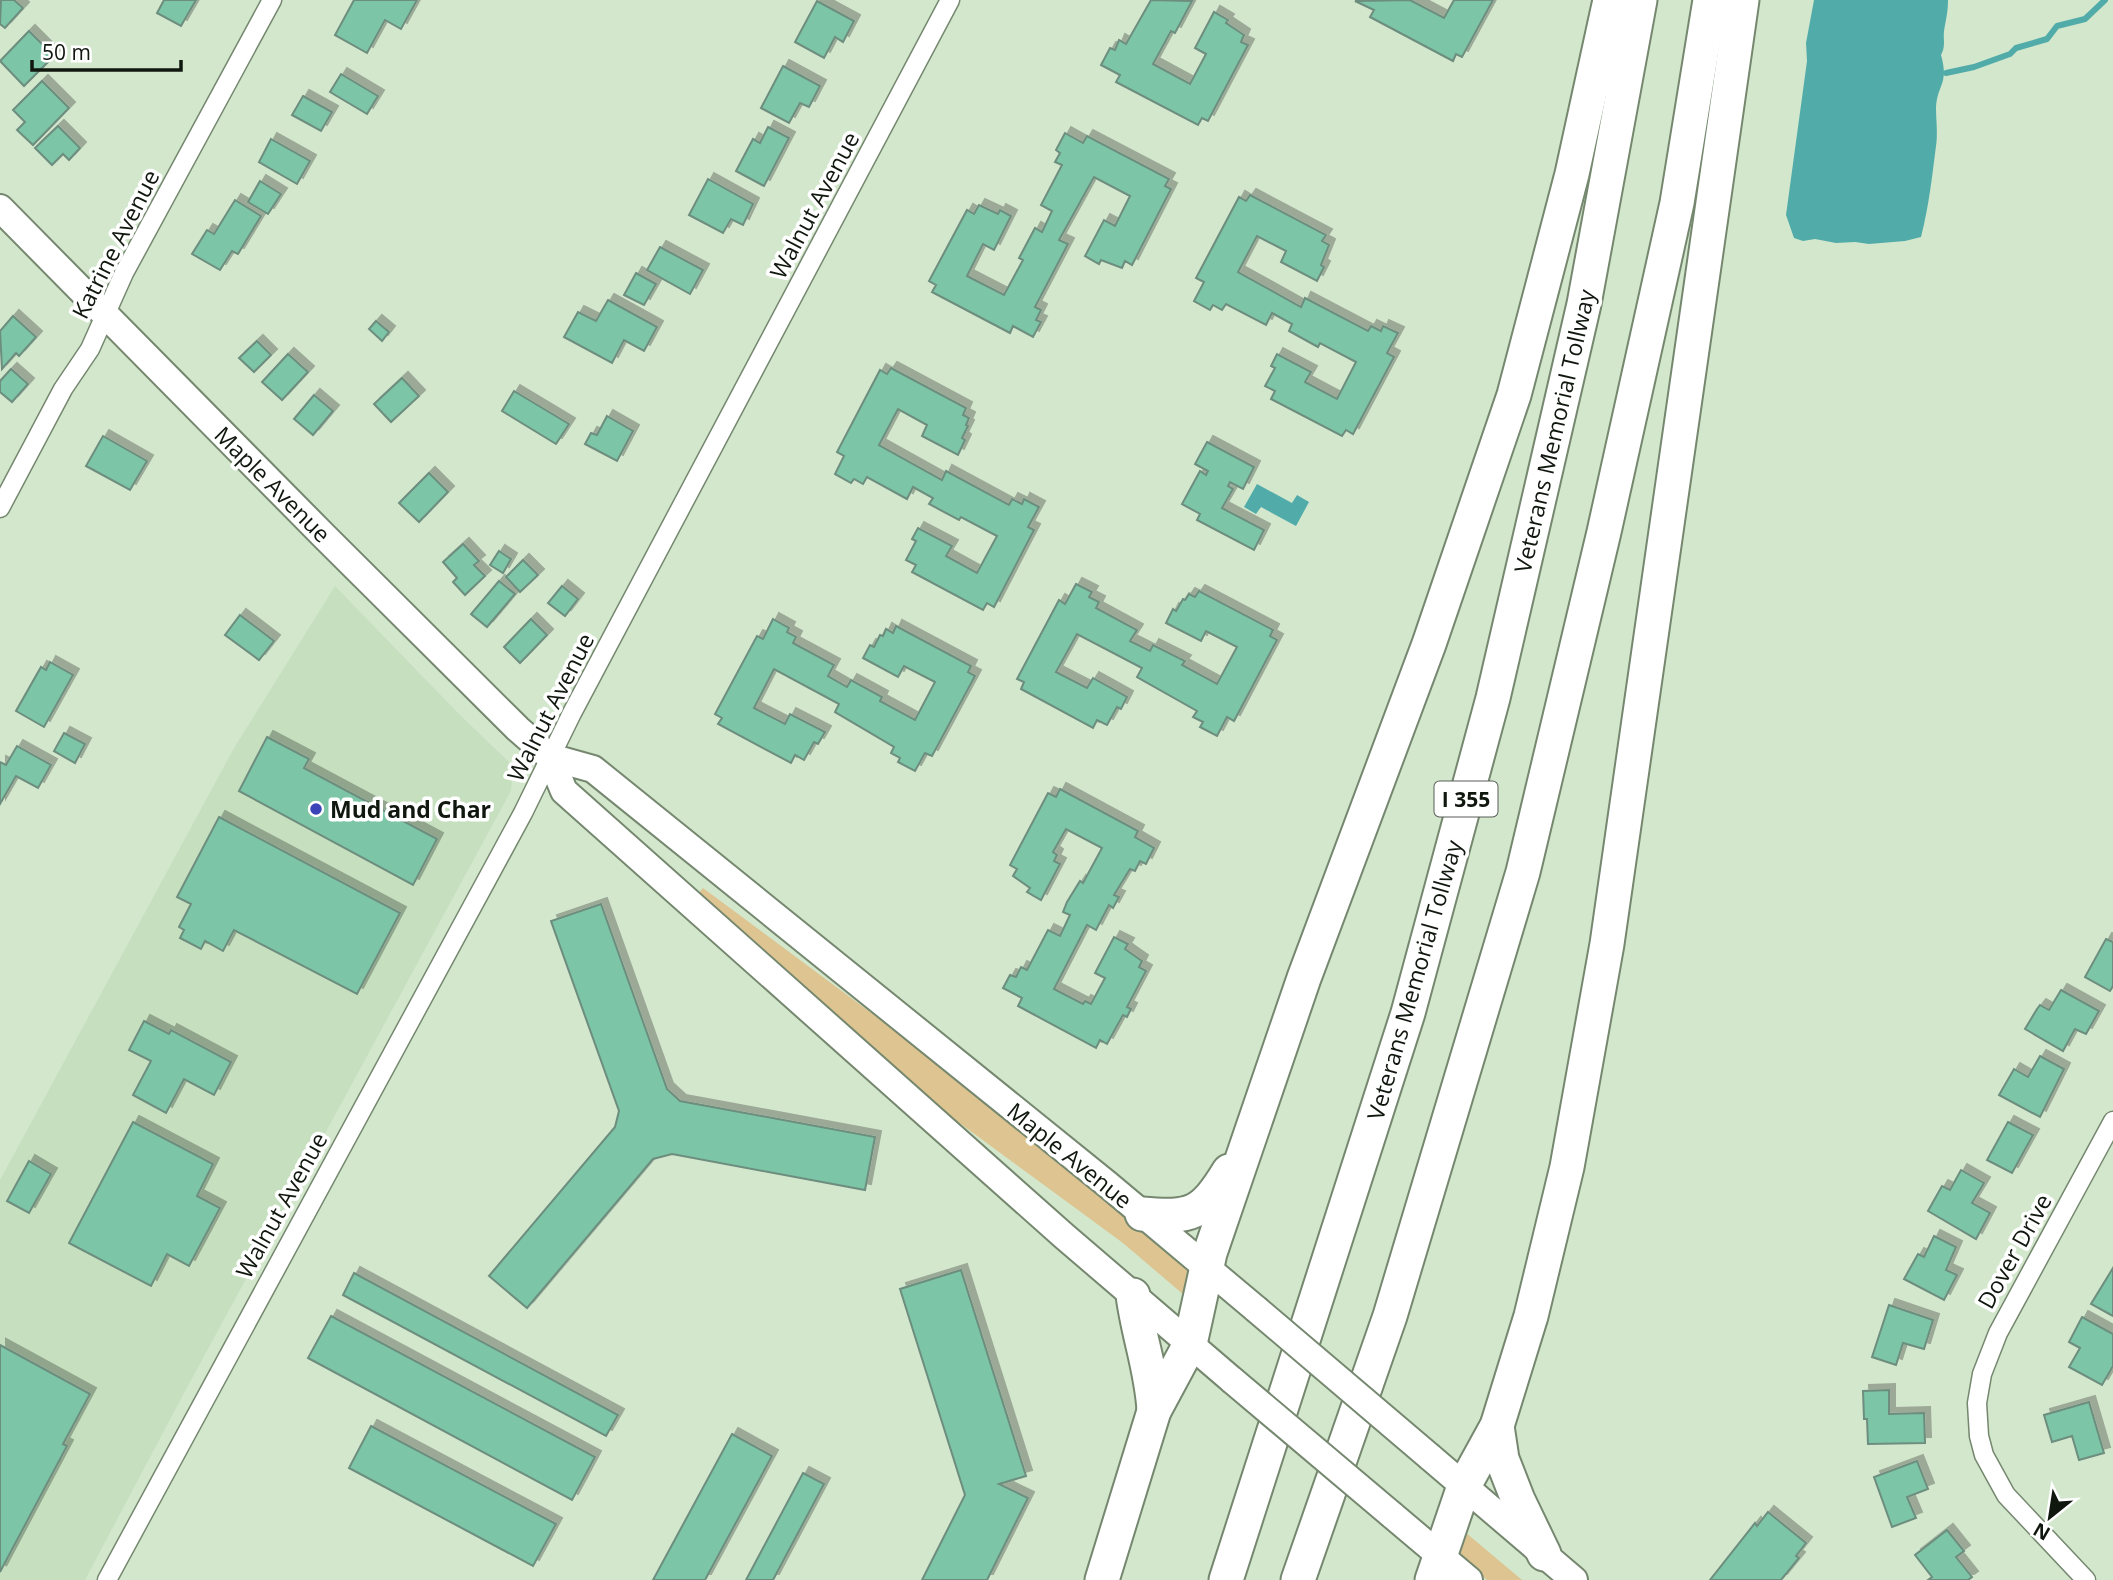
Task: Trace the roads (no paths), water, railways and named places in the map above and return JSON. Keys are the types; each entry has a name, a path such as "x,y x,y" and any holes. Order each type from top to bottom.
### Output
{"highway":[{"path":"1102,1580 1154,1411 1190,1344 1210,1254 1247,1143 1309,965 1429,644 1514,395 1572,174 1611,0"},
{"name":"Veterans Memorial Tollway","path":"1226,1580 1408,1013 1493,698 1584,304 1640,0"},
{"path":"1298,1580 1390,1316 1523,872 1604,532 1677,203 1710,0"},
{"path":"1436,1568 1464,1486 1497,1426 1531,1317 1567,1167 1607,944 1742,0"},
{"path":"1142,1214 1182,1216 1197,1211 1212,1198 1247,1143"},
{"path":"1133,1295 1137,1328 1148,1358 1154,1411"},
{"path":"1497,1426 1502,1459 1544,1554"}],"main road":[{"name":"Maple Avenue","path":"0,208 324,536 518,729 550,757 593,769 1142,1214 1574,1580"},
{"name":"Maple Avenue","path":"550,757 564,791 1133,1295 1392,1515 1436,1568 1469,1580"}],"street":[{"name":"Katrine Avenue","path":"0,508 63,389 90,349 124,273 272,0"},
{"name":"Walnut Avenue","path":"107,1580 523,813 550,757 950,0"},
{"name":"Dover Drive","path":"2086,1580 2006,1495 1984,1455 1977,1412 1982,1374 1998,1333 2113,1121"}],"water":[{"path":"1814,0 1948,0 1941,55 1944,72 1936,107 1937,141 1921,237 1869,244 1815,239 1803,241 1794,238 1786,215 1807,61 1806,43"},
{"path":"1257,484 1292,503 1297,495 1309,502 1296,526 1261,507 1256,514 1244,507"}],"waterway":[{"path":"1946,73 1974,67 2010,54 2016,48 2047,39 2057,26 2085,19 2105,0"}],"place":[{"name":"Mud and Char","path":"316,809"}]}
